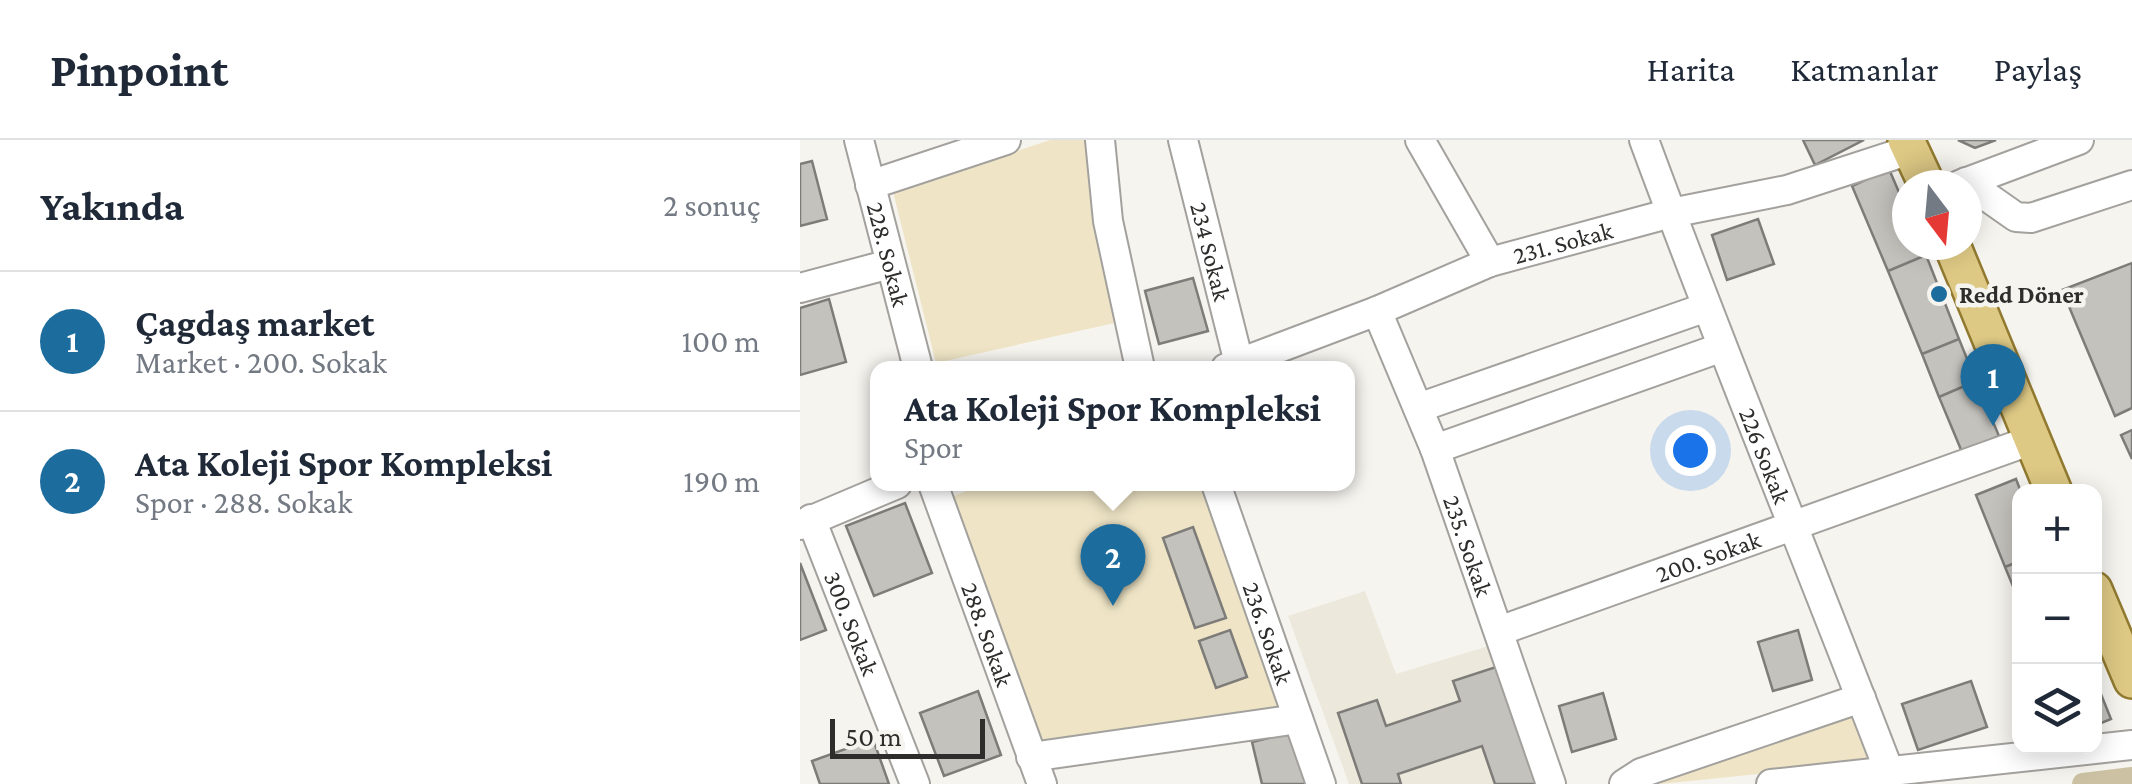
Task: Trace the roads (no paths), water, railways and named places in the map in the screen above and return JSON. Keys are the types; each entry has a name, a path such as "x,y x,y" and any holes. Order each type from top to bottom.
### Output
{"main road":[{"path":"1908,145 1920,170"},
{"path":"1958,260 2051,484"},
{"path":"2102,609 2132,680"}],"street":[{"name":"228. Sokak","path":"859,140 916,361"},
{"path":"870,185 1006,140"},
{"path":"1100,140 1108,221 1138,361"},
{"name":"234 Sokak","path":"1184,140 1231,361"},
{"path":"1420,140 1490,262"},
{"name":"226 Sokak","path":"1644,140 1704,308 1796,528 1889,771"},
{"path":"1982,177 2079,140"},
{"name":"231. Sokak","path":"1245,361 1377,312 1490,262 1671,213 1788,190 1908,145"},
{"path":"1982,196 2016,217 2030,218 2132,185"},
{"path":"800,288 890,264"},
{"path":"1418,408 1704,308"},
{"name":"235. Sokak","path":"1377,312 1435,448 1550,784"},
{"path":"1435,448 1720,348"},
{"name":"200. Sokak","path":"1499,630 1796,528 2032,440"},
{"path":"806,522 880,491"},
{"name":"288. Sokak","path":"936,491 1042,784"},
{"name":"236. Sokak","path":"1218,491 1320,784"},
{"name":"300. Sokak","path":"806,522 915,784"},
{"path":"1624,784 1640,773 1861,698"},
{"path":"1031,757 1298,719"},
{"path":"1771,784 2132,745"}],"waterway":[{"path":"2083,784 2132,778"}],"place":[{"name":"Redd Döner","path":"1939,294"},
{"name":"Çagdaş market","path":"1993,426"},
{"name":"Ata Koleji Spor Kompleksi","path":"1113,606"}]}
